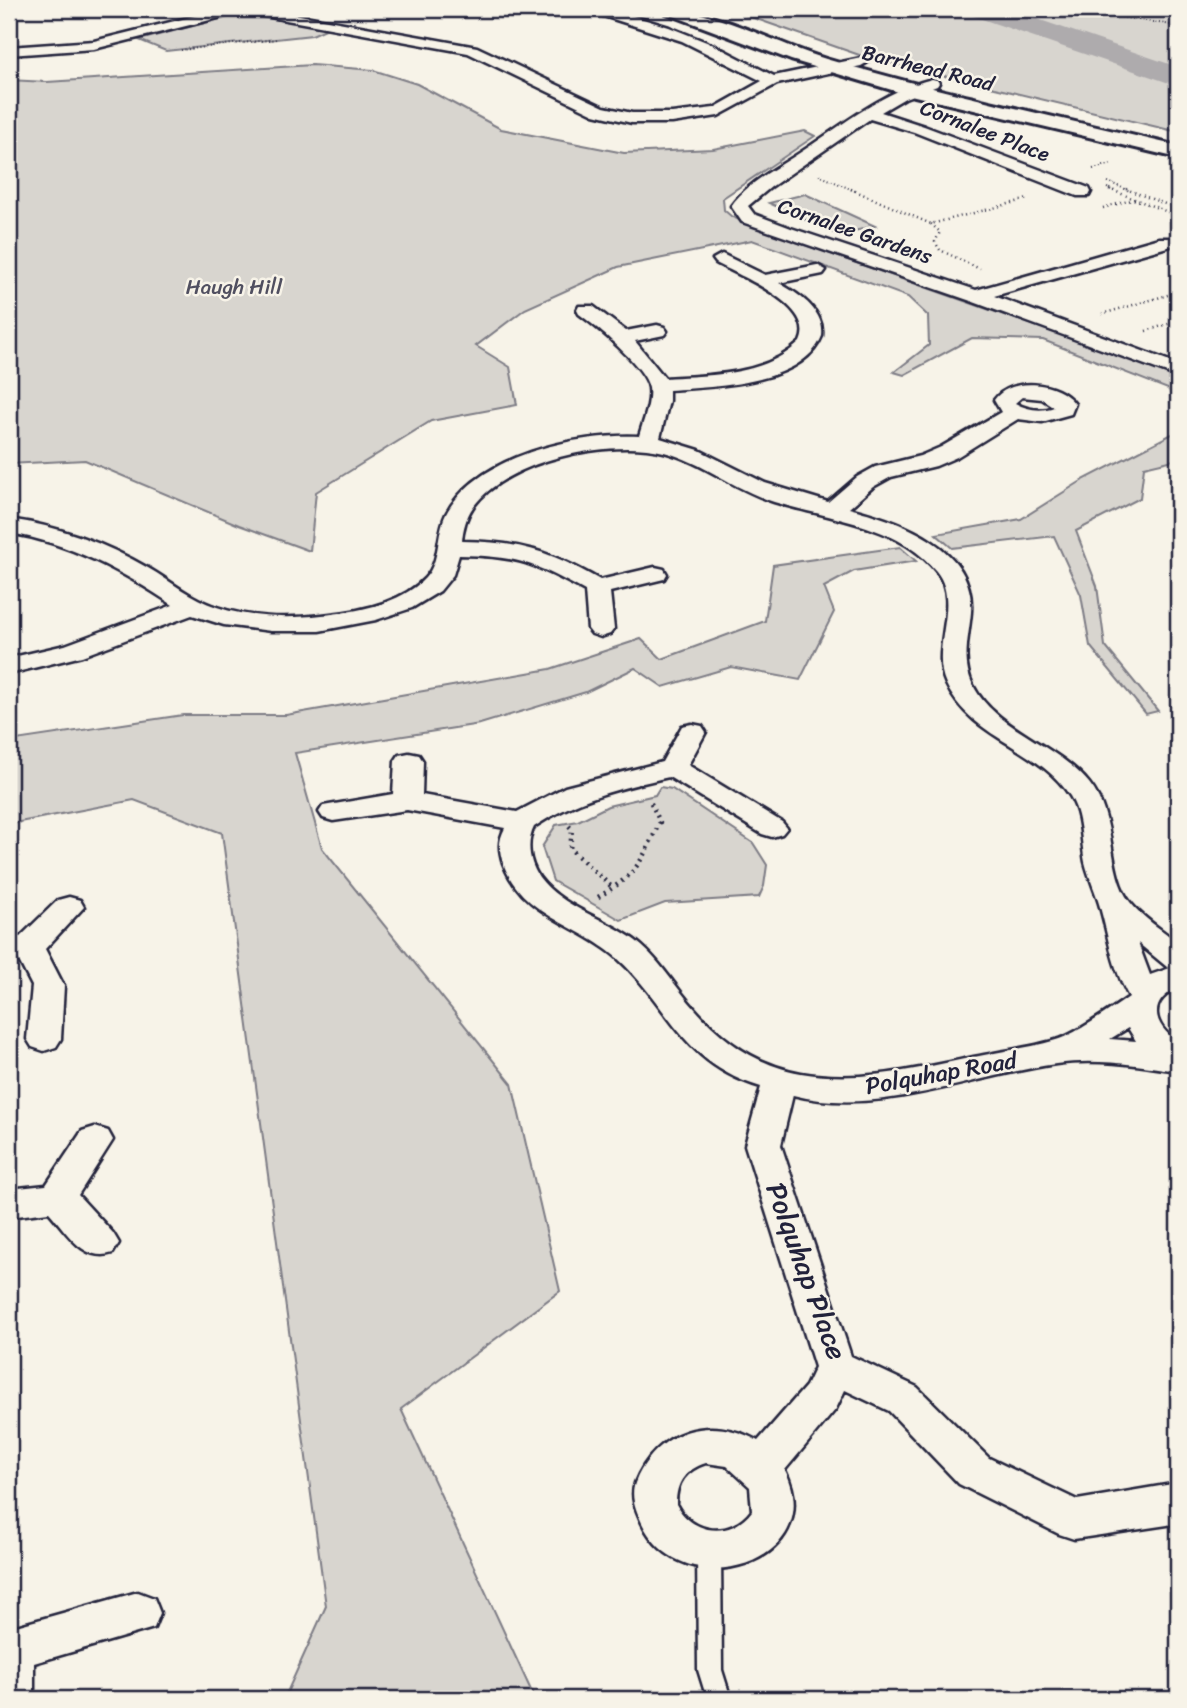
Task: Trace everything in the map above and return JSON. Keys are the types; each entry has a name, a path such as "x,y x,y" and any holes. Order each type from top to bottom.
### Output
{"main road":[{"name":"Barrhead Road","path":"672,9 770,46 909,89 1178,152"},
{"name":"Barrhead Road","path":"711,9 861,62 932,83 1178,140"}],"street":[{"path":"9,11 14,9"},
{"path":"9,51 94,45 237,9"},
{"path":"246,9 472,50 599,111 624,117 672,118 718,112 772,81 839,69 861,62"},
{"path":"596,9 652,26 750,68 772,81"},
{"name":"Cornalee Gardens","path":"932,83 909,89 755,189 739,206 748,218 975,296 1178,371"},
{"name":"Cornalee Place","path":"870,114 919,129 1076,190"},
{"path":"975,296 1165,242"},
{"path":"659,385 758,374 787,363 811,343 814,333 812,321 802,307 722,259"},
{"path":"761,281 817,270"},
{"path":"586,310 622,337 659,385 659,401 648,443"},
{"path":"622,337 657,331"},
{"path":"833,510 865,482 883,472 928,461 949,452 1015,412"},
{"path":"9,526 37,529 101,553 152,580 192,607 232,620 277,624 352,618 388,608 413,597 430,586 442,573 455,516 468,497 484,484 508,471 555,451 606,444 648,443 692,453 759,489 899,532 929,550 949,570 962,597 951,651 952,665 960,686 974,708 1065,773 1083,793 1097,830 1101,863 1115,906 1127,960 1143,1000 1139,1015 1149,1037 1178,1059"},
{"path":"448,548 502,550 535,557 597,588 655,574"},
{"path":"597,588 601,629"},
{"path":"9,666 84,647 192,607"},
{"path":"673,768 692,732"},
{"path":"407,801 409,761"},
{"path":"333,813 407,801 533,814 573,792 673,768 772,828"},
{"name":"Polquhap Road","path":"533,814 513,844 519,870 530,887 551,907 611,938 627,951 699,1038 730,1060 779,1083 817,1089 871,1089 1066,1051 1136,1052 1178,1059"},
{"path":"1115,906 1178,960"},
{"path":"44,1039 48,986 19,947 69,907"},
{"name":"Polquhap Road","path":"1066,1051 1143,1000 1153,986 1178,977"},
{"name":"Polquhap Place","path":"779,1083 763,1145 835,1367 903,1399 974,1471 1074,1520 1174,1505 1178,1502"},
{"path":"9,1203 57,1197 95,1140"},
{"path":"57,1197 100,1242"},
{"path":"762,1467 822,1397 835,1367"},
{"path":"706,1446 737,1450 762,1467 775,1493 771,1521 752,1542 722,1552 690,1547 665,1528 654,1502 659,1475 678,1454 706,1446"},
{"path":"11,1699 10,1649 138,1613"}],"lane":[{"path":"709,1550 709,1670 719,1699"}],"path":[{"path":"1069,9 1178,26"},
{"path":"180,50 285,38"},
{"path":"1051,180 1115,163"},
{"path":"792,166 817,174 931,224 940,232 935,242 937,246 952,256"},
{"path":"1081,172 1156,200 1178,213"},
{"path":"931,224 1076,190 1104,187 1173,214 1178,213"},
{"path":"1145,203 1156,200"},
{"path":"1102,314 1178,292"},
{"path":"1141,333 1178,321"},
{"path":"567,915 626,881 640,864 660,822 656,810 633,777"},
{"path":"533,814 572,829 570,849 613,888"}],"green space":[{"path":"728,9 1178,9 1178,132 865,57"},
{"path":"243,13 328,28 312,35 166,51 139,40"},
{"name":"Haugh Hill","path":"312,65 373,70 417,84 501,129 624,153 713,149 805,131 815,136 723,198 724,210 732,217 774,234 1178,376 1178,401 1168,389 1043,340 972,338 904,375 894,372 929,345 928,316 908,297 752,240 618,267 525,309 476,346 510,367 517,405 431,421 316,492 310,551 239,525 85,460 9,464 9,80 47,82"},
{"path":"805,194 875,226 838,235 769,203"},
{"path":"1178,431 1178,459 1144,467 1140,498 1076,531 1097,586 1105,646 1158,711 1146,714 1090,646 1081,595 1054,536 952,548 936,534 1021,519 1083,480"},
{"path":"900,547 916,561 854,571 824,587 834,612 800,680 731,667 663,687 635,668 586,692 480,724 295,753 322,848 512,1084 560,1291 401,1409 535,1699 284,1699 326,1606 222,833 134,800 9,824 9,741 183,715 286,715 550,669 641,639 662,659 765,621 773,565"},
{"path":"660,787 672,789 753,843 767,865 764,886 759,897 665,903 621,920 553,881 542,847 556,825 578,821 608,806 655,795"}],"waterway":[{"path":"980,9 1178,77"}]}
